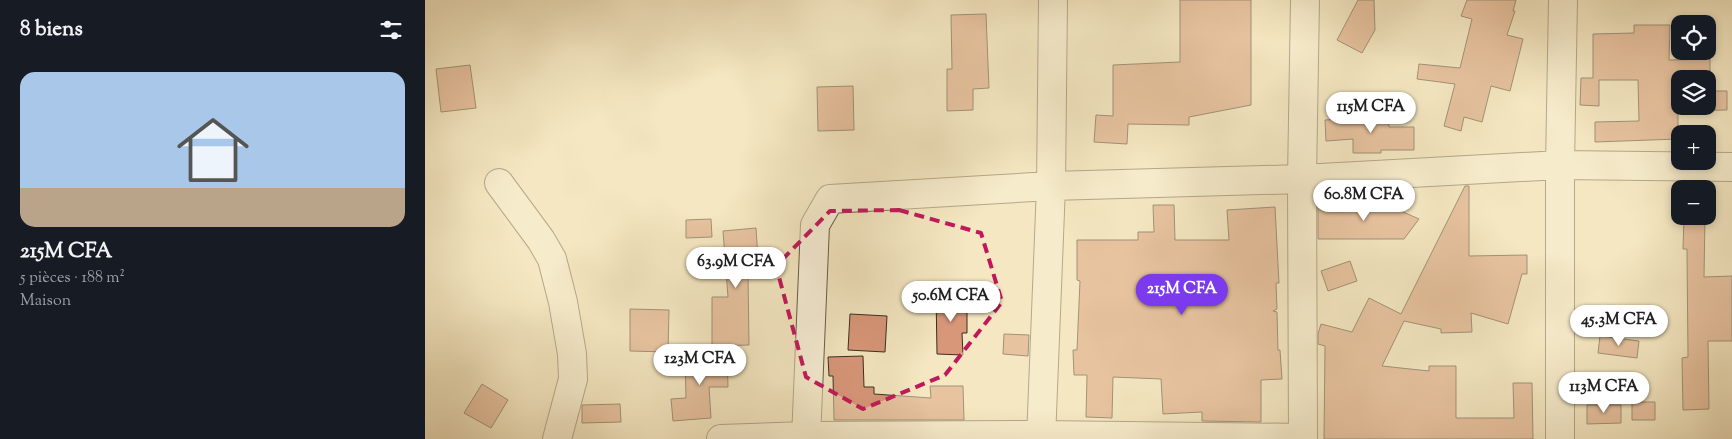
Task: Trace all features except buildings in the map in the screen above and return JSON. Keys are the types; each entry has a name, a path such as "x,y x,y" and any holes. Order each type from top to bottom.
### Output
{"street":[{"path":"1041,437 1051,186 1053,0"},
{"path":"721,439 1303,438 1302,179 1305,0"},
{"path":"1560,439 1559,165 1563,0"},
{"path":"806,438 815,225 831,199 1051,186 1302,179 1559,165 1732,167"},
{"path":"499,183 541,240 552,259 563,302 572,354 573,379 557,439"}],"highlighted area":[{"path":"899,210 981,233 1002,302 945,375 863,409 806,377 776,266 830,211"}]}
